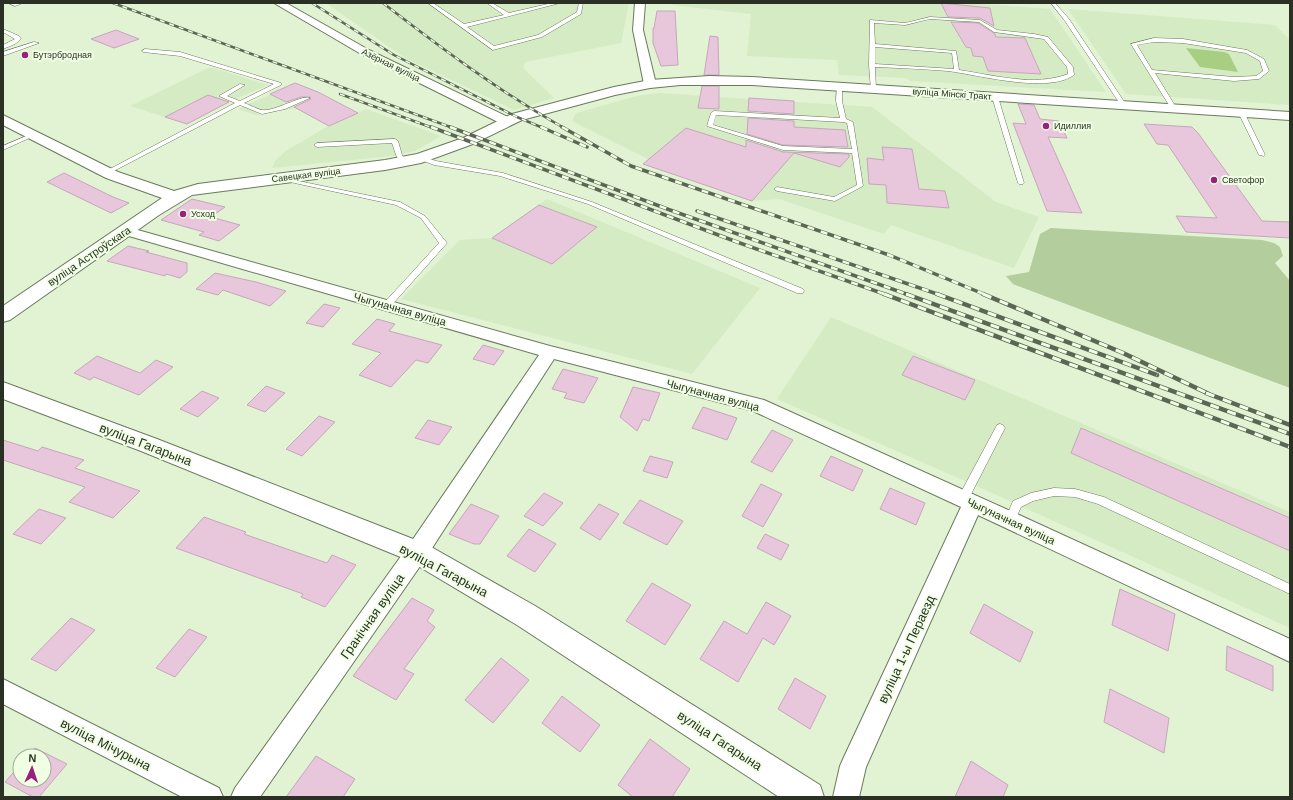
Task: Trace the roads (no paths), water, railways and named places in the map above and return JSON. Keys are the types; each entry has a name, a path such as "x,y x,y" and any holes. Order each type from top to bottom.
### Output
{"street":[{"name":"Азёрная вуліца","path":"279,3 365,52 506,121"},
{"path":"640,3 638,30 650,84"},
{"name":"вуліца Мінскі Тракт","path":"614,91 650,84 709,80 1290,116"},
{"name":"Савецкая вуліца","path":"175,197 198,189 404,162 421,158 468,140 506,121 533,112 614,91"},
{"path":"3,119 108,172 175,197"},
{"name":"вуліца Астроўскага","path":"3,315 175,197"},
{"name":"Чыгуначная вуліца","path":"127,231 550,352 758,405 1010,520 1290,651"},
{"name":"Гранічная вуліца","path":"244,797 417,552 550,352"},
{"name":"вуліца Гагарына","path":"3,390 149,445 417,552 527,616 808,797"},
{"name":"вуліца 1-ы Пераезд","path":"846,797 853,766 968,501"},
{"name":"вуліца Мічурына","path":"3,691 210,797"}],"lane":[{"path":"10,3 15,5 21,3"},
{"path":"430,3 493,48 540,36 579,13 581,3"},
{"path":"488,3 508,15"},
{"path":"463,26 558,3"},
{"path":"1053,3 1067,20 1124,106"},
{"path":"872,65 957,71 1027,81 1055,80 1071,75 1070,68 1046,38 1034,35 996,31 980,21 930,18 905,24 872,22 872,65 873,89"},
{"path":"3,30 18,38 16,42 3,47"},
{"path":"1150,72 1234,79 1257,78 1266,71 1262,60 1248,52 1183,41 1154,40 1134,44 1150,72 1174,109"},
{"path":"3,54 36,43"},
{"path":"872,45 954,52 957,71"},
{"path":"108,172 183,134 239,103 279,84 180,54 144,52"},
{"path":"242,85 222,96 262,112 283,108 307,98"},
{"path":"839,87 839,100 843,120"},
{"path":"995,97 1020,183"},
{"path":"777,189 836,199 860,186 855,151 850,122 843,120 714,113 710,126 783,148 855,151"},
{"path":"1242,114 1262,155"},
{"path":"3,148 33,134"},
{"path":"318,145 395,141 399,155 404,162"},
{"path":"421,158 454,167 501,174 590,203 800,291"},
{"path":"288,177 292,181 312,186 398,203 423,217 443,243 387,305"},
{"path":"968,501 1000,428"},
{"path":"1010,520 1017,504 1031,497 1054,492 1075,493 1100,500 1290,589"}],"railway":[{"path":"113,3 453,128"},
{"path":"312,3 394,55 517,117 543,128"},
{"path":"383,3 471,69 517,100 564,128"},
{"path":"340,94 433,128"},
{"path":"431,127 737,242 887,295"},
{"path":"450,127 670,210 909,295"},
{"path":"541,127 587,147"},
{"path":"562,127 631,166 889,255 986,295"},
{"path":"697,211 940,295"},
{"path":"884,294 1290,447"},
{"path":"906,294 1290,434"},
{"path":"937,294 1157,375"},
{"path":"983,294 1123,353 1210,395"},
{"path":"1206,393 1210,395"},
{"path":"1210,395 1290,425"}],"place":[{"name":"Бутэрбродная","path":"25,55"},
{"name":"Идиллия","path":"1046,126"},
{"name":"Светофор","path":"1214,180"},
{"name":"Усход","path":"183,214"}]}
